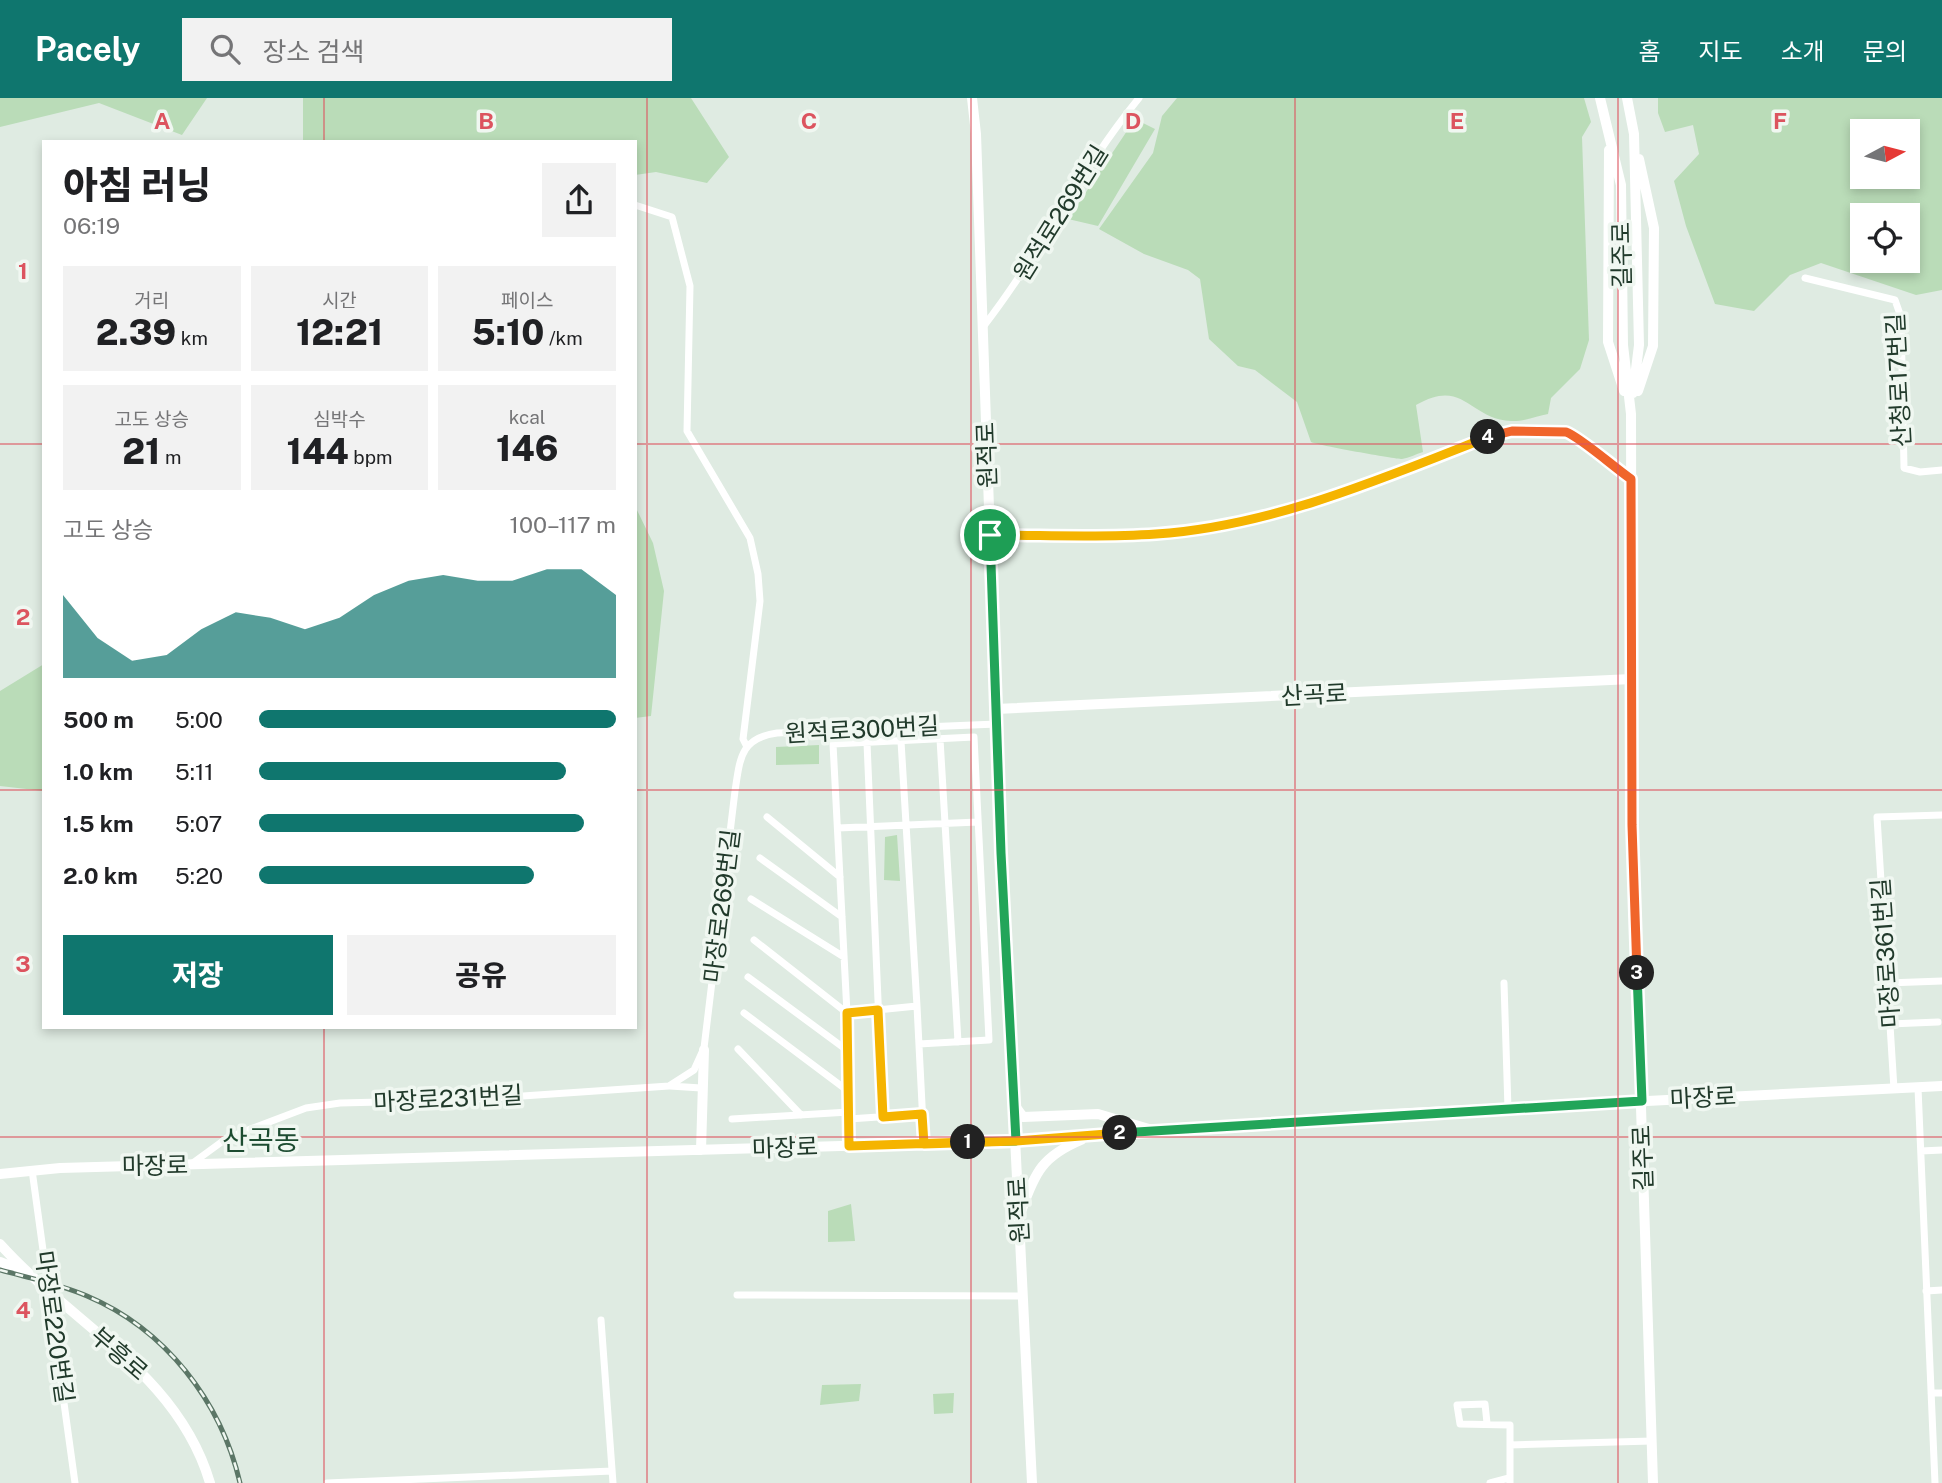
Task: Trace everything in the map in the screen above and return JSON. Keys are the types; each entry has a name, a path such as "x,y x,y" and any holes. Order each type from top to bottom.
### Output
{"main road":[{"name":"원적로","path":"972,98 976,134 996,709 1032,1483"},
{"path":"1600,98 1609,132 1608,342 1631,414"},
{"name":"길주로","path":"1627,98 1634,134 1639,345 1631,414 1632,825 1653,1483"},
{"path":"1631,414 1653,346 1654,279 1654,228 1634,134"},
{"path":"701,1150 704,1050"},
{"name":"마장로","path":"0,1174 32,1170 1016,1141 1152,1130 1942,1086"},
{"path":"1014,1104 1023,1116 1098,1114 1152,1130"},
{"path":"1020,1215 1042,1165 1058,1149 1091,1136"},
{"name":"부흥로","path":"0,1244 24,1271 148,1377 171,1404 202,1455 211,1483"},
{"path":"0,1262 24,1271"}],"street":[{"name":"원적로269번길","path":"983,328 1012,290 1090,162 1139,98"},
{"path":"637,206 672,217 680,238 691,286 687,431 750,538 758,574 760,601 743,739 747,747"},
{"name":"산청로17번길","path":"1805,278 1895,300 1901,317 1903,468 1920,472 1942,470"},
{"path":"990,535 1157,534 1220,524 1329,500 1501,432 1512,431 1558,431 1574,435 1631,479"},
{"name":"산곡로","path":"996,709 1632,679"},
{"name":"원적로300번길","path":"747,747 758,735 777,733 997,724"},
{"path":"849,1146 847,1013 834,744 974,737 989,1040 919,1044"},
{"path":"940,738 958,1042"},
{"path":"901,741 924,1144"},
{"path":"867,743 883,1117"},
{"name":"마장로269번길","path":"704,1050 740,761 747,747"},
{"name":"마장로361번길","path":"1894,1089 1877,817 1942,815"},
{"path":"767,817 840,877"},
{"path":"838,828 978,822"},
{"path":"760,858 842,917"},
{"path":"751,898 844,957"},
{"path":"754,940 847,1013 917,1006"},
{"path":"748,977 848,1051"},
{"path":"1888,984 1942,981"},
{"path":"1504,984 1508,1109"},
{"path":"744,1013 848,1091"},
{"path":"1890,1024 1938,1022"},
{"path":"738,1049 801,1115"},
{"path":"669,1086 694,1070 704,1050"},
{"name":"마장로231번길","path":"189,1165 227,1138 306,1108 340,1103 462,1100 669,1086 701,1088"},
{"path":"1918,1088 1935,1483"},
{"path":"732,1119 801,1115 883,1117 922,1114"},
{"path":"1920,1151 1942,1150"},
{"name":"마장로220번길","path":"32,1170 75,1483"},
{"path":"1926,1291 1942,1290"},
{"path":"737,1295 1023,1296"},
{"path":"601,1321 613,1483"},
{"path":"1931,1393 1942,1393"},
{"path":"1487,1423 1485,1404 1457,1405 1460,1424 1510,1425 1510,1480 1490,1483"},
{"path":"1510,1445 1652,1441"},
{"path":"327,1483 612,1471"}],"green space":[{"path":"0,98 207,98 182,135 99,103 0,127"},
{"path":"303,98 691,98 729,157 707,183 656,172 637,175 637,140 303,140"},
{"path":"1177,98 1584,98 1591,122 1582,137 1589,340 1580,369 1551,398 1548,414 1515,421 1497,419 1456,397 1445,395 1416,405 1423,452 1410,457 1402,459 1311,442 1297,402 1255,370 1238,366 1209,339 1200,279 1188,270 1144,254 1099,229 1153,153 1162,116"},
{"path":"1658,98 1942,98 1942,290 1916,295 1851,273 1920,273 1920,203 1850,203 1850,273 1821,263 1790,275 1754,311 1715,304 1686,226 1674,181 1699,154 1693,125 1665,132 1658,113"},
{"path":"1135,119 1155,129 1098,226 1068,219"},
{"path":"637,510 653,543 664,591 651,716 637,718"},
{"path":"42,665 42,791 0,786 0,691"},
{"path":"819,745 819,764 776,765 776,747"},
{"path":"897,835 900,881 884,880 885,837"},
{"path":"851,1204 855,1241 828,1242 828,1211"},
{"path":"861,1384 859,1401 820,1405 822,1385"},
{"path":"954,1393 953,1413 934,1414 933,1394"}],"railway":[{"path":"0,1270 87,1296 115,1310 165,1348 204,1396 219,1424 240,1483"}],"district":[{"name":"산곡동","path":"261,1140"}],"route":[{"path":"990,535 1001,853 1016,1141 849,1146 847,1013 878,1010 883,1117 922,1114 924,1144 1016,1141 1370,1115 1642,1101 1632,825 1631,479 1574,435 1558,431 1512,431 1501,432 1329,500 1220,524 1157,534 990,535"}]}
